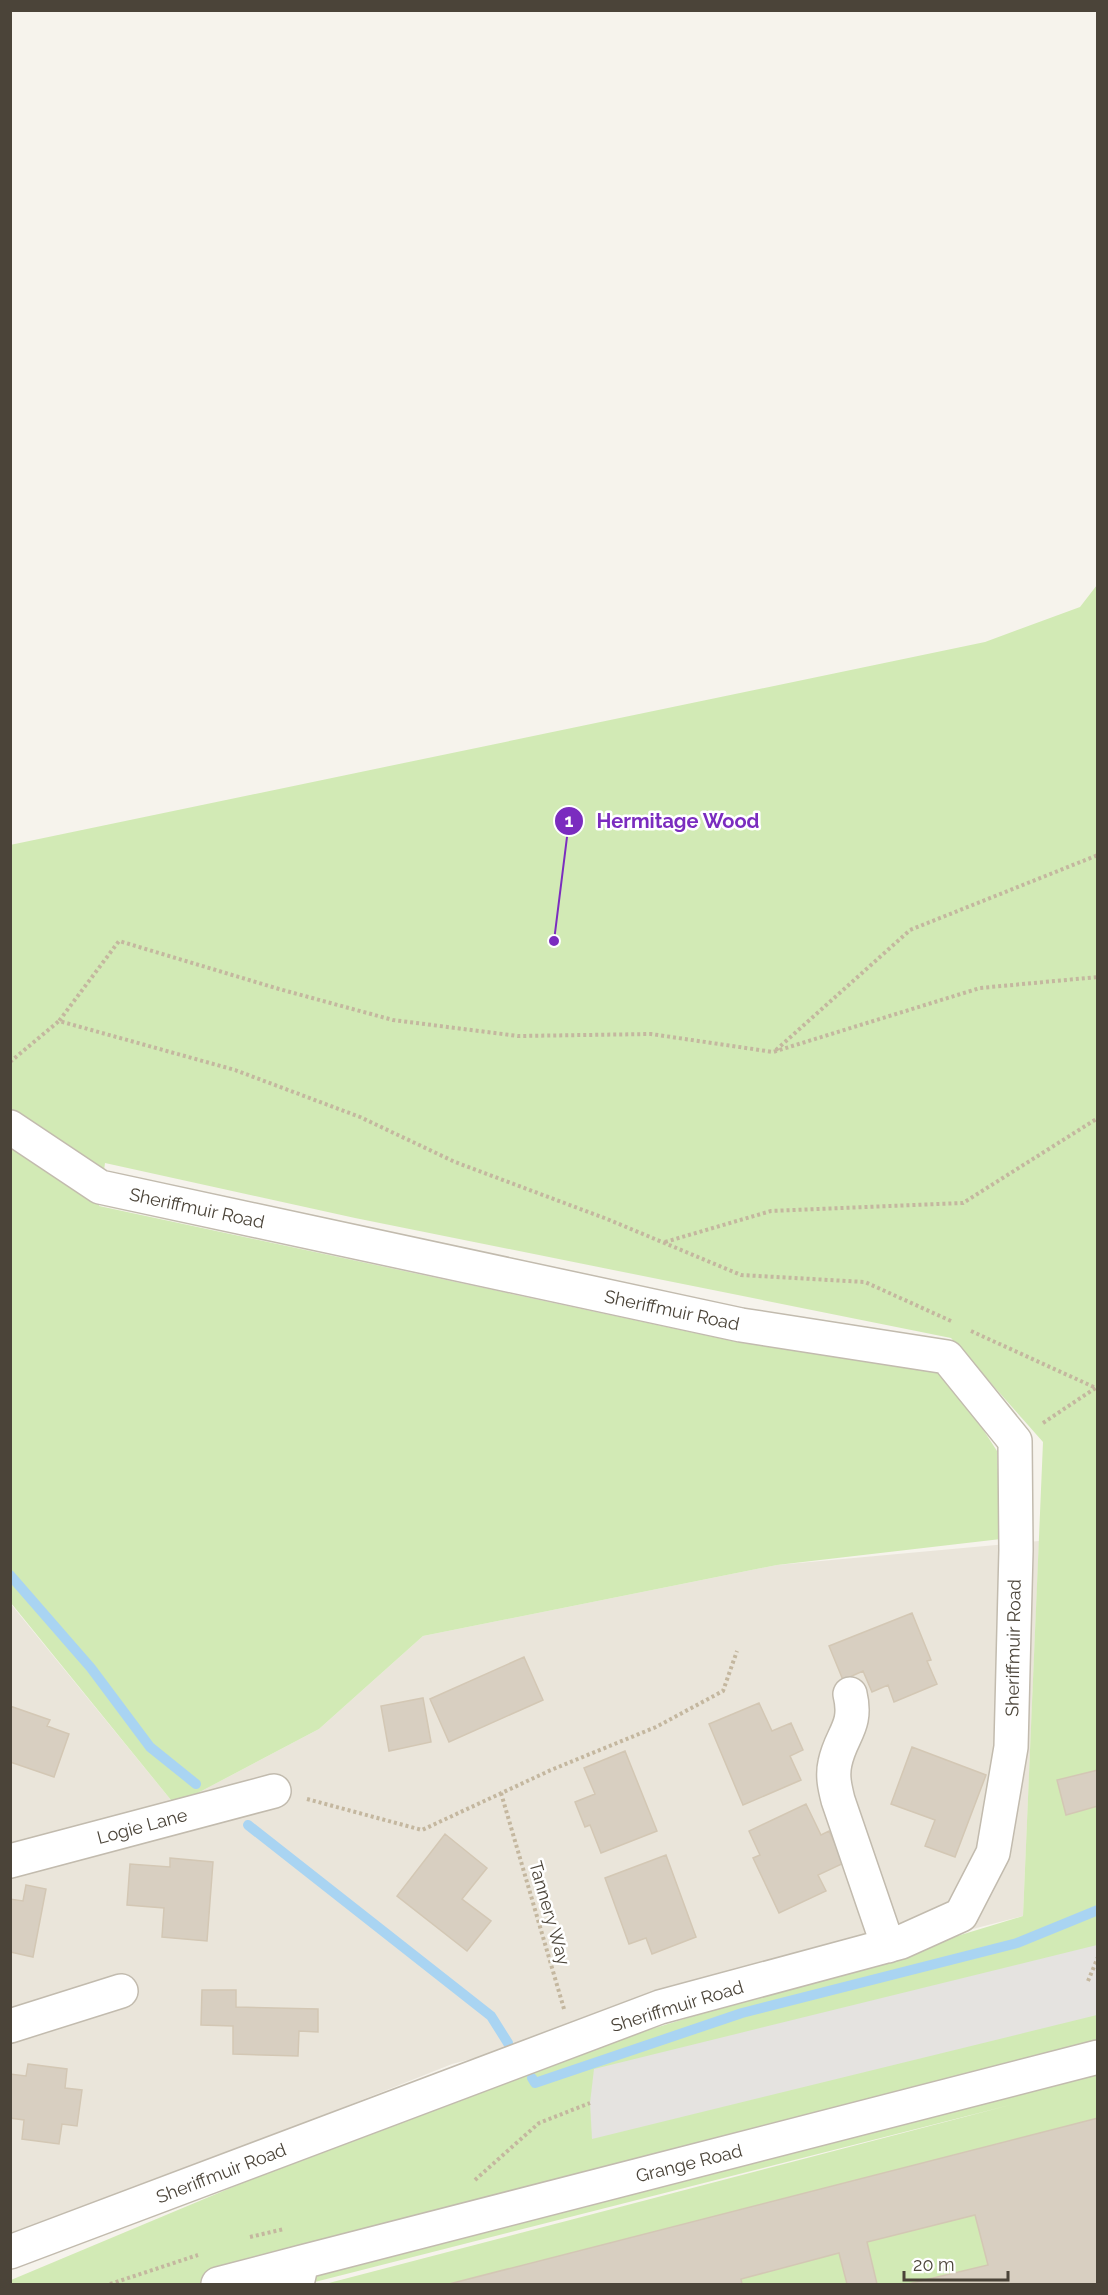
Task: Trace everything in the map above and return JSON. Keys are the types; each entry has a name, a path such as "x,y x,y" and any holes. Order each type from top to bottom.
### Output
{"street":[{"name":"Sheriffmuir Road","path":"10,1127 100,1187 741,1325 947,1357 1015,1441 1016,1550 1011,1747 993,1853 961,1915 902,1942 660,2007 10,2252"},
{"path":"850,1694 854,1709 850,1727 834,1763 833,1780 888,1946"},
{"name":"Logie Lane","path":"10,1861 274,1791"},
{"path":"10,2026 121,1991"},
{"name":"Grange Road","path":"218,2284 300,2273 1098,2057"}],"path":[{"path":"773,1052 910,930 1098,855"},
{"path":"10,1062 59,1021 119,941 393,1020 518,1036 651,1035 773,1052 980,988 1098,977"},
{"path":"59,1021 235,1070 360,1117 455,1162 664,1242 741,1275 865,1282 959,1325"},
{"path":"664,1242 771,1211 963,1203 1098,1118"},
{"path":"970,1330 1097,1387"},
{"path":"1015,1441 1097,1387"},
{"path":"274,1791 422,1830 551,1770 656,1727 723,1691 737,1651"},
{"name":"Tannery Way","path":"501,1793 573,2040"},
{"path":"1088,1981 1098,1957"},
{"path":"472,2182 481,2177 539,2123 590,2103"},
{"path":"246,2239 268,2231 291,2228"},
{"path":"110,2284 203,2253"}],"shaded area":[{"path":"1039,1541 1023,1916 452,2064 11,2240 10,1603 175,1805 319,1729 423,1636 777,1565"},
{"path":"1097,1945 1097,2015 592,2139 590,2103 594,2069"}],"green space":[{"path":"1097,585 1097,2284 325,2284 1014,2104 307,2284 11,2284 11,2280 497,2076 1023,1916 1043,1442 951,1338 355,1218 105,1163 99,1206 742,1343 942,1366 997,1451 1001,1539 777,1565 423,1636 319,1729 175,1805 11,1603 10,845 985,642 1080,607"}],"building":[{"path":"912,1613 931,1660 927,1661 937,1684 894,1702 888,1685 872,1692 863,1671 843,1680 829,1646"},
{"path":"524,1657 543,1700 449,1742 430,1699"},
{"path":"524,1657 543,1700 449,1742 430,1699"},
{"path":"423,1698 431,1742 389,1751 381,1706"},
{"path":"423,1698 431,1742 389,1751 381,1706"},
{"path":"759,1703 772,1731 791,1723 803,1750 790,1756 801,1780 743,1805 709,1724"},
{"path":"10,1706 50,1720 47,1726 69,1734 54,1777 10,1762"},
{"path":"912,1747 986,1775 955,1857 925,1846 935,1820 891,1804"},
{"path":"625,1751 657,1831 601,1853 590,1825 585,1827 575,1802 595,1794 584,1768"},
{"path":"1098,1770 1098,1806 1066,1815 1057,1780"},
{"path":"806,1804 821,1835 829,1831 844,1863 818,1875 826,1891 779,1913 753,1858 760,1855 749,1831"},
{"path":"445,1834 487,1868 462,1899 491,1921 467,1951 397,1896"},
{"path":"666,1855 696,1937 652,1954 646,1938 629,1944 605,1878"},
{"path":"170,1858 213,1862 207,1941 162,1937 164,1908 127,1905 130,1864 170,1867"},
{"path":"26,1885 46,1889 33,1957 10,1952 10,1899 23,1901"},
{"path":"202,1990 236,1990 236,2007 318,2009 318,2032 299,2031 298,2056 233,2054 233,2026 201,2025"},
{"path":"28,2064 67,2069 65,2088 82,2090 77,2126 62,2124 59,2144 22,2139 24,2120 10,2118 10,2074 26,2076"},
{"path":"1098,2118 1098,2284 908,2284 988,2265 975,2215 867,2242 877,2284 847,2284 839,2253 741,2279 742,2284 449,2284"}],"waterway":[{"path":"10,1575 91,1668 150,1747 196,1784"},
{"path":"248,1825 491,2016 508,2043"},
{"path":"532,2078 535,2083 742,2013 1017,1943 1098,1910"}],"place":[{"name":"Hermitage Wood","path":"554,941"}]}
